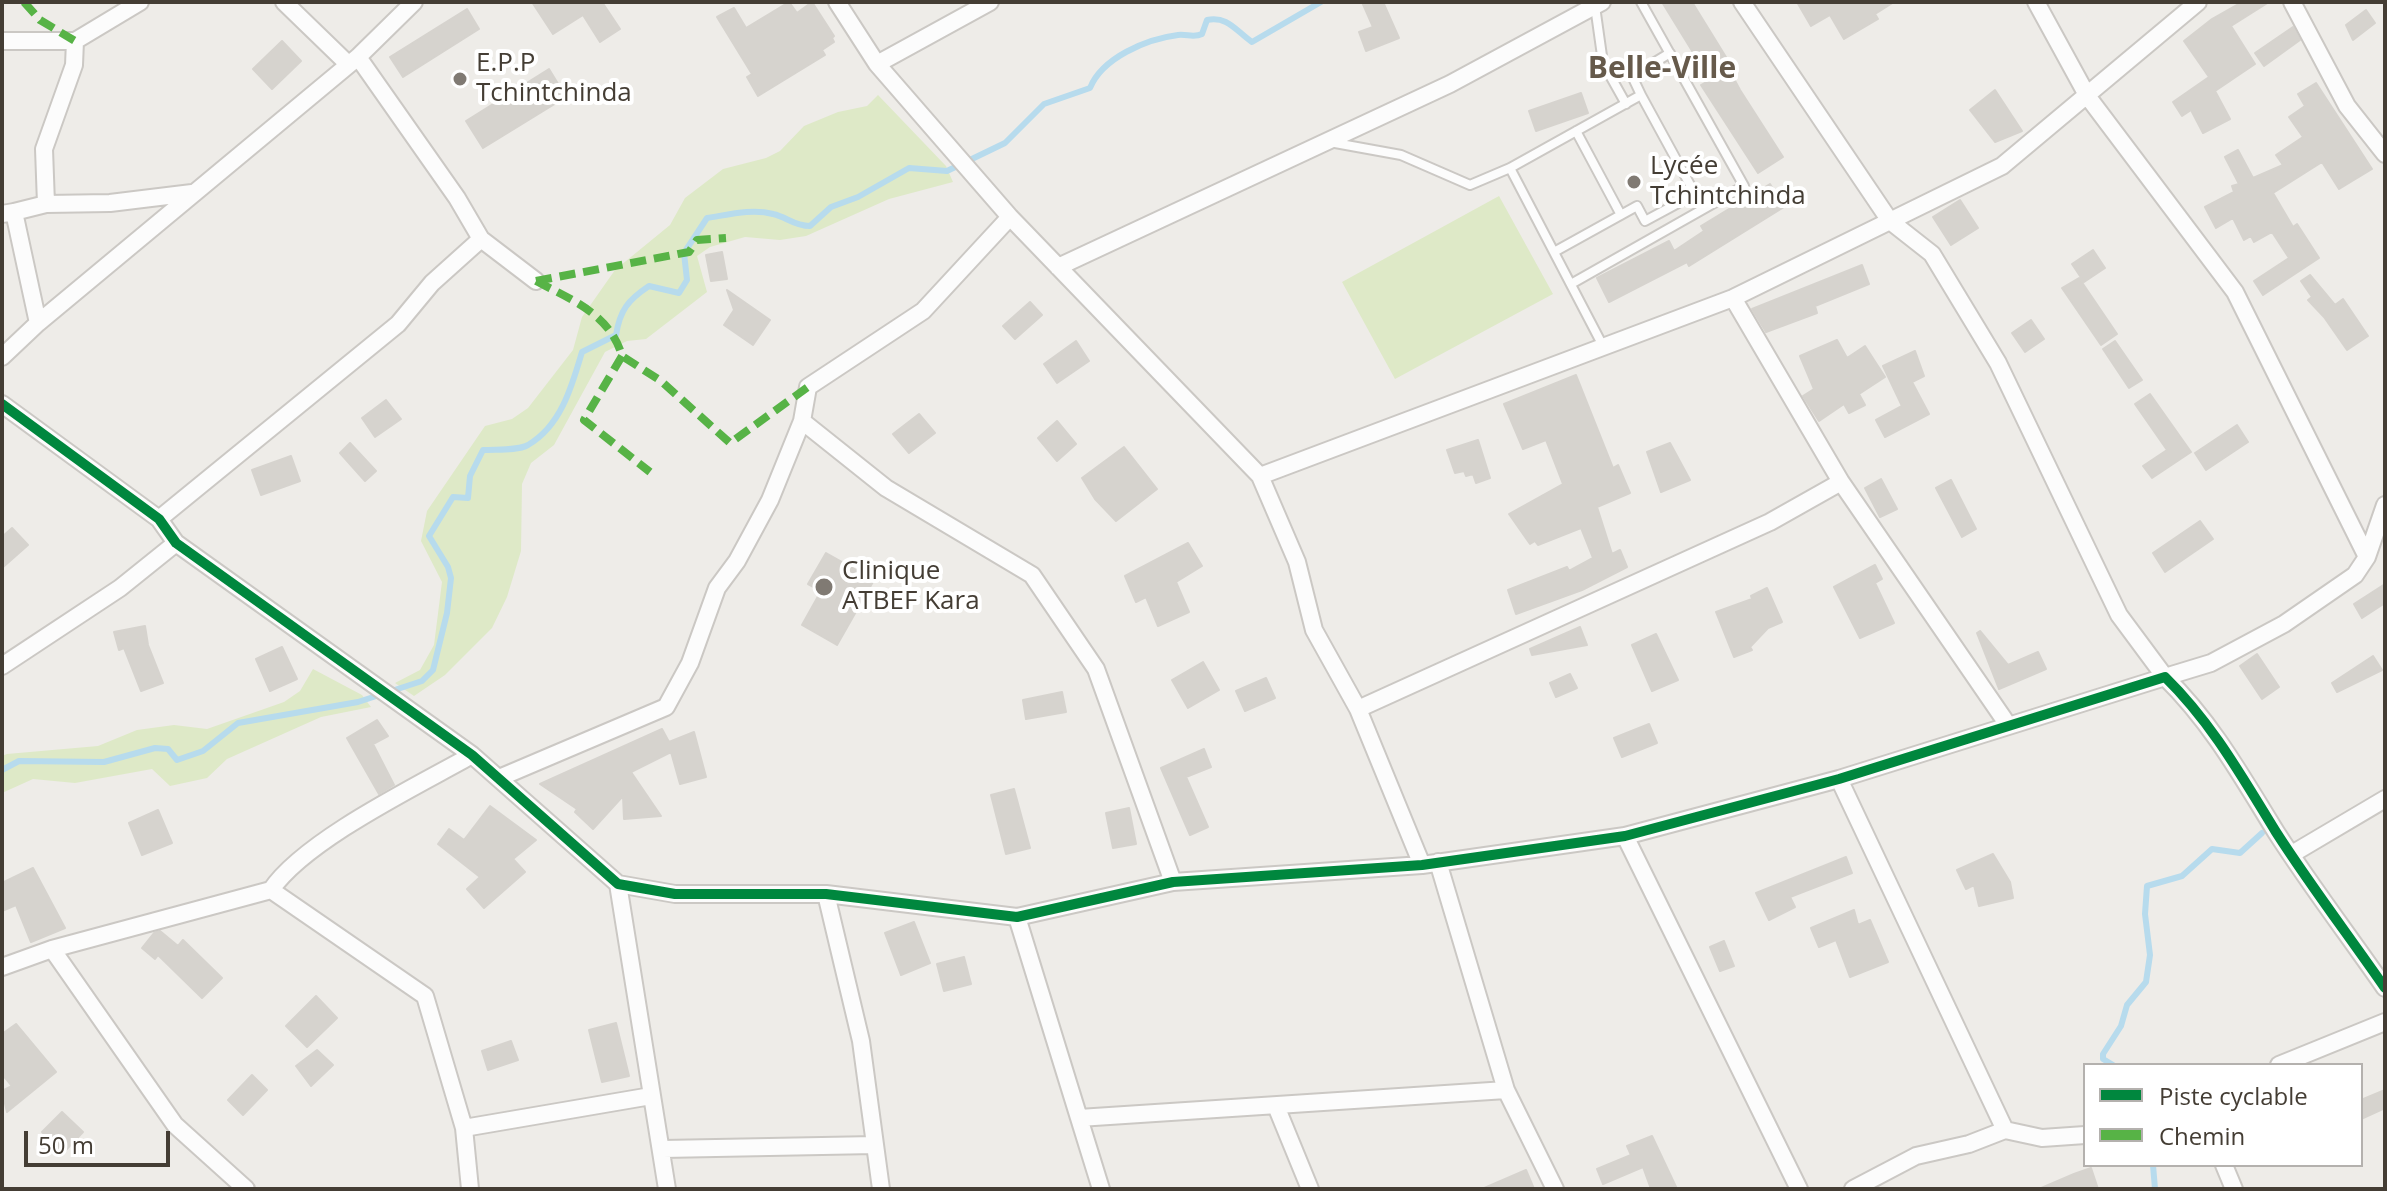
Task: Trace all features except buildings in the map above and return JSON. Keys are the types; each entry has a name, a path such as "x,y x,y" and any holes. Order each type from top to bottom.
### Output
{"street":[{"path":"2,41 75,41 140,2"},
{"path":"284,2 353,60 457,198 481,239 536,281"},
{"path":"2,357 38,323 353,60 414,2"},
{"path":"837,2 877,64 1010,217 1260,476 1297,562 1314,630 1358,709 1430,864 1506,1090 1555,1189"},
{"path":"877,64 990,2"},
{"path":"1742,2 1890,221 1932,254 1998,363 2119,615 2165,677 2192,703 2223,745 2292,854 2385,988"},
{"path":"2036,2 2088,97 2235,292 2367,557"},
{"path":"1260,476 1733,298 2002,166 2198,2"},
{"path":"2292,2 2347,106 2385,154"},
{"path":"1058,267 1450,84 1599,4"},
{"path":"46,204 44,149 74,65 75,41"},
{"path":"38,323 8,213 46,204 110,203 192,193"},
{"path":"499,778 666,707 690,663 717,588 737,561 770,500 802,421 808,387 923,311 1010,217"},
{"path":"159,519 398,324 432,283 481,239"},
{"path":"1733,298 1841,482 2008,725"},
{"path":"2,404 159,519 176,543 472,755 618,884 675,894 826,894 1017,917 1173,882 1430,864 1625,836 1839,779 2211,663 2284,624 2355,575 2367,557 2385,505"},
{"path":"802,421 886,488 1032,575 1096,669 1173,882"},
{"path":"1358,709 1770,522 1841,482"},
{"path":"2,666 120,588 176,543"},
{"path":"2,967 52,949 271,890 285,870 335,836 386,803 472,755"},
{"path":"1839,779 2005,1130"},
{"path":"2292,854 2385,799"},
{"path":"1625,836 1799,1189"},
{"path":"618,884 667,1189"},
{"path":"271,890 425,996 464,1128 470,1189"},
{"path":"826,894 861,1041 881,1189"},
{"path":"1017,917 1101,1189"},
{"path":"52,949 175,1125 246,1189"},
{"path":"2284,1063 2385,1022"},
{"path":"1079,1118 1506,1090"},
{"path":"464,1128 651,1096"},
{"path":"1276,1106 1310,1189"},
{"path":"1853,1189 1916,1156 1969,1144 2005,1130 2042,1138 2083,1135"},
{"path":"663,1149 875,1145"},
{"path":"2225,1167 2234,1189"}],"lane":[{"path":"1571,284 1744,186 1641,2"},
{"path":"1599,4 1603,63 1626,104"},
{"path":"1670,53 1632,76 1704,209"},
{"path":"1322,142 1351,143 1401,155 1470,185 1510,168 1641,95"},
{"path":"1576,131 1621,215"},
{"path":"1510,168 1603,346"},
{"path":"1645,221 1695,194"},
{"path":"1554,252 1637,206 1655,237"}],"green space":[{"path":"878,95 946,166 953,182 889,199 806,236 780,240 745,237 710,247 697,256 707,292 646,339 627,341 605,352 554,445 531,463 522,484 521,551 507,597 492,628 445,675 414,696 395,683 420,670 434,645 442,582 421,541 427,511 485,426 512,419 528,408 573,350 582,317 615,270 670,225 685,198 723,169 766,158 780,151 804,126 838,112 867,106"},
{"path":"1499,196 1553,294 1395,379 1342,282"},
{"path":"313,669 362,695 371,707 321,717 227,759 207,778 170,786 152,769 75,783 33,779 2,793 2,756 7,754 98,746 137,730 174,725 207,729 284,702 300,691"}],"waterway":[{"path":"2,770 19,761 104,762 155,748 168,749 177,760 203,751 238,723 358,702 422,681 433,670 447,613 451,578 448,567 429,536 453,497 468,498 470,476 483,450 523,447 549,427 564,404 582,352 616,335 626,306 636,296 649,286 679,293 687,280 684,253 707,218 757,212 810,226 831,207 858,197 909,168 947,171 1005,143 1044,104 1090,88 1104,68 1139,46 1178,35 1202,34 1207,20 1214,19 1231,25 1252,42 1321,2"},
{"path":"2110,1063 2103,1059 2103,1054 2121,1026 2127,1005 2146,982 2150,955 2145,914 2147,886 2182,876 2212,849 2240,853 2262,833"},
{"path":"2153,1167 2155,1189"}],"marked path":[{"path":"24,2 40,20 75,41"},
{"path":"536,281 689,252 697,240 726,238"},
{"path":"536,281 576,302 599,319 609,329 622,356 661,381 730,443 808,387"},
{"path":"622,356 584,420 650,472"}],"cycle path":[{"path":"2,404 159,519 176,543 472,755 618,884 675,894 826,894 1017,917 1173,882 1422,865 1625,836 1839,779 2165,677 2212,732 2289,852 2385,988"}],"place":[{"name":"E.P.P Tchintchinda","path":"460,79"},
{"name":"Lycée Tchintchinda","path":"1634,182"},
{"name":"Clinique ATBEF Kara","path":"824,587"}],"district":[{"name":"Belle-Ville","path":"1662,69"}]}
